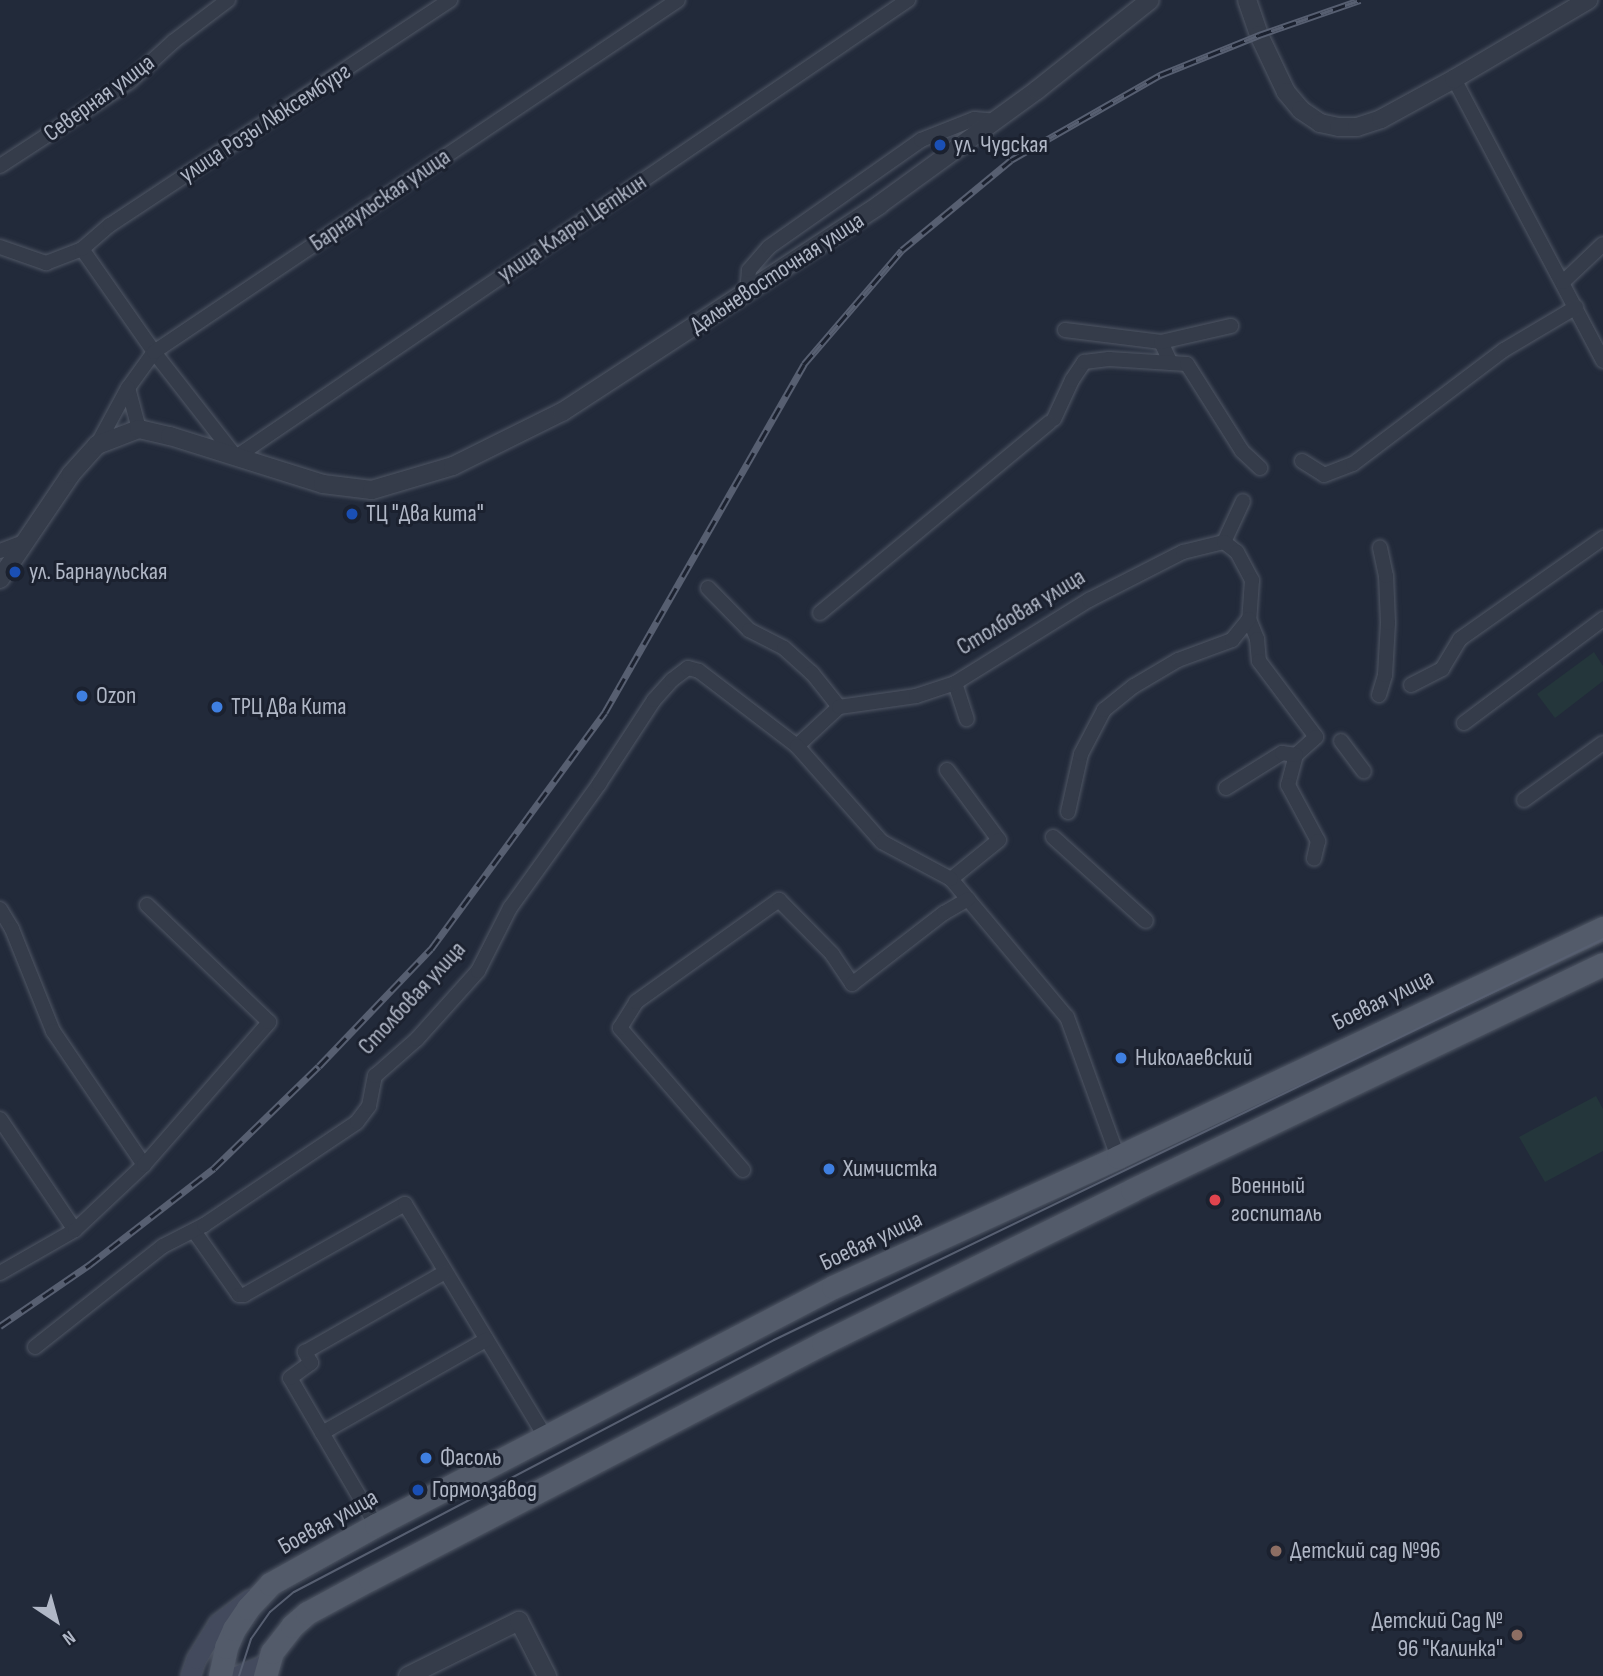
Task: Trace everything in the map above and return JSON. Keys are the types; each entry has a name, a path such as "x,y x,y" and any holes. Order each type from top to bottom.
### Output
{"main road":[{"name":"Боевая улица","path":"220,1676 226,1647 234,1629 248,1608 270,1584 376,1525 833,1287 1118,1157 1419,1012 1603,928"},
{"path":"236,1676 267,1670 279,1642 307,1613 822,1343 1132,1190 1603,964"},
{"name":"Столбовая улица","path":"1118,1157 1132,1190"},
{"path":"191,1676 195,1659 218,1623 270,1584"}],"street":[{"name":"Северная улица","path":"0,166 129,82 174,41 228,0"},
{"name":"улица Розы Люксембург","path":"0,247 46,263 82,249 110,225 450,0"},
{"name":"Барнаульская улица","path":"97,445 128,388 154,352 678,0"},
{"name":"улица Клары Цеткин","path":"236,457 908,0"},
{"name":"Дальневосточная улица","path":"236,457 323,484 372,490 453,466 562,412 879,205 995,121 1150,0"},
{"path":"1247,0 1259,35 1286,92 1301,110 1320,122 1339,127 1357,127 1381,118 1454,79 1588,0"},
{"path":"1454,79 1603,361"},
{"path":"747,293 748,270 769,247 921,140 974,118 995,121"},
{"path":"1563,282 1603,244"},
{"path":"82,249 154,352 236,457"},
{"path":"1302,461 1324,475 1353,464 1504,350 1576,307"},
{"path":"1065,330 1161,342 1231,326"},
{"path":"1161,342 1171,363"},
{"path":"820,613 1051,421 1084,362 1110,359 1187,364 1242,451 1261,468"},
{"path":"128,388 139,429"},
{"path":"0,579 71,474 97,445 139,429 236,457"},
{"path":"1243,502 1224,542 1237,552 1252,580 1249,619 1256,639 1259,661 1316,737 1296,755 1288,785 1318,841 1314,859"},
{"path":"1411,685 1441,669 1460,639 1603,538"},
{"path":"0,551 24,542"},
{"name":"Столбовая улица","path":"839,706 916,696 955,683 1089,600 1183,552 1224,542"},
{"path":"1379,695 1385,675 1388,623 1386,576 1380,548"},
{"path":"708,588 749,630 784,648 812,673 839,706 797,746"},
{"path":"1068,812 1081,754 1104,710 1134,686 1178,660 1232,640 1249,619"},
{"path":"1464,723 1603,619"},
{"name":"Столбовая улица","path":"35,1347 163,1246 194,1231 357,1122 365,1112 375,1076 417,1039 478,971 510,908 599,784 654,700 679,673 688,668 699,671 797,746 882,842 951,880 968,899 1067,1017 1118,1157"},
{"path":"955,683 967,719"},
{"path":"1341,741 1364,771"},
{"path":"1524,800 1603,743"},
{"path":"1226,788 1282,753 1296,755"},
{"path":"947,770 999,839 951,880"},
{"path":"1053,837 1146,921"},
{"path":"743,1170 620,1028 636,1002 779,900 832,954 852,984 944,913 968,899"},
{"path":"0,1273 75,1230 144,1164 269,1022 147,905"},
{"path":"0,909 12,929 53,1031 144,1164"},
{"path":"0,1119 75,1230"},
{"path":"194,1231 239,1295 244,1295 405,1204 545,1436"},
{"path":"376,1525 290,1378 311,1363 305,1352 445,1272"},
{"path":"322,1433 486,1340"},
{"path":"408,1676 520,1621 547,1676"}],"shaded area":[{"path":"1594,652 1603,666 1603,681 1555,718 1537,694"},
{"path":"1596,1096 1603,1109 1603,1151 1545,1182 1519,1137"}],"tram line":[{"path":"239,1676 251,1639 270,1612 294,1592 774,1340 1603,939"}],"railway":[{"path":"0,1326 89,1265 214,1168 319,1066 431,949 605,712 804,364 902,250 1011,160 1160,75 1259,35 1360,0"}],"place":[{"name":"ул. Чудская","path":"940,145"},
{"name":"ТЦ \"Два кита\"","path":"352,514"},
{"name":"ул. Барнаульская","path":"15,572"},
{"name":"Ozon","path":"82,696"},
{"name":"ТРЦ Два Кита","path":"217,707"},
{"name":"Николаевский","path":"1121,1058"},
{"name":"Химчистка","path":"829,1169"},
{"name":"Военный госпиталь","path":"1215,1200"},
{"name":"Фасоль","path":"426,1458"},
{"name":"Гормолзавод","path":"418,1490"},
{"name":"Детский сад №96","path":"1276,1551"},
{"name":"Детский Сад № 96 \"Калинка\"","path":"1517,1635"}]}
